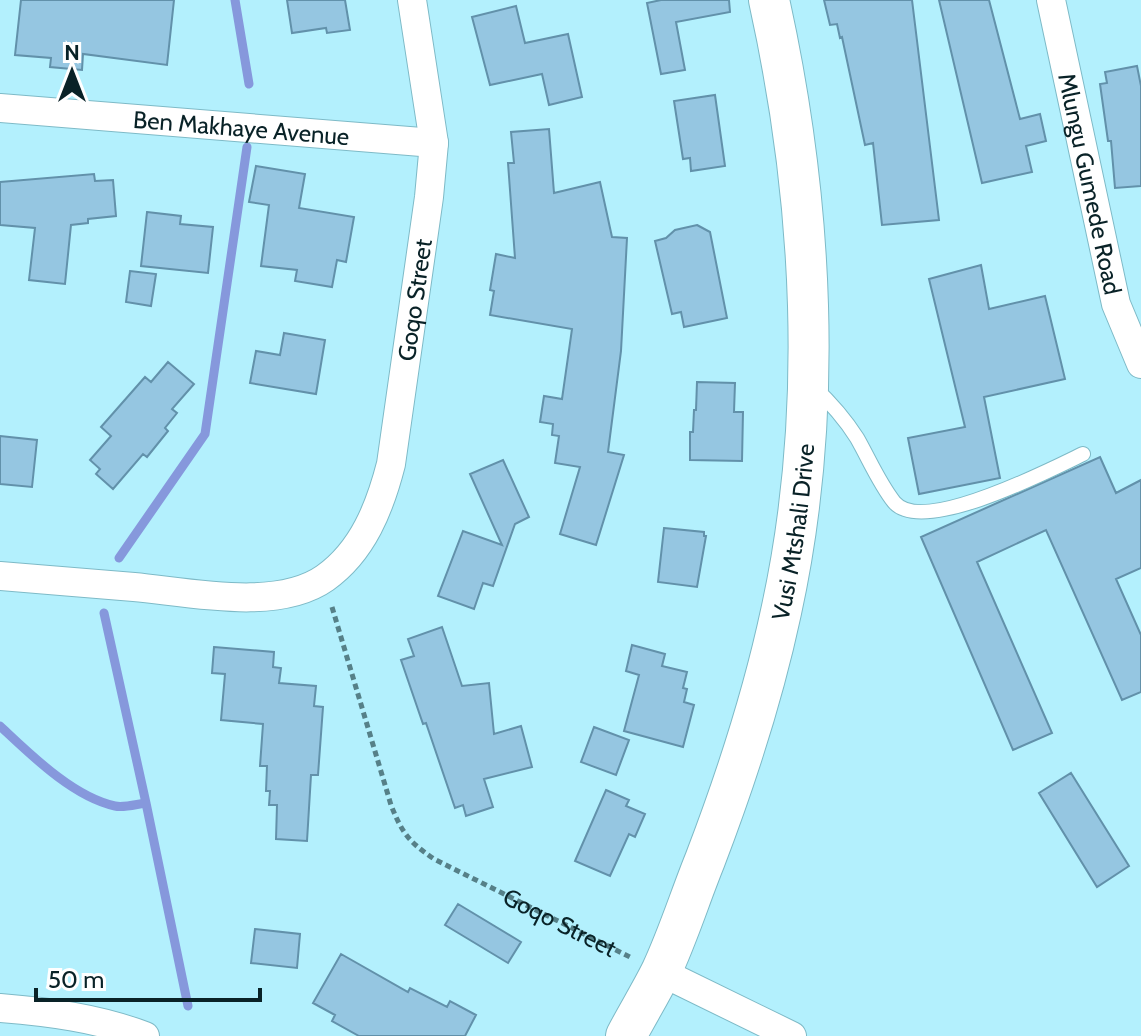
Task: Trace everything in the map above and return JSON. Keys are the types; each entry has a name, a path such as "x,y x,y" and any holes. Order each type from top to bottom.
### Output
{"street":[{"name":"Goqo Street","path":"0,576 240,596 278,595 325,579 351,554 370,525 383,495 403,389 429,197 434,143 412,0"},
{"name":"Vusi Mtshali Drive","path":"626,1036 661,972 722,814 758,705 782,610 799,500 807,381 806,253 790,105 769,0"},
{"name":"Mlungu Gumede Road","path":"1051,0 1116,304 1141,364"},
{"name":"Ben Makhaye Avenue","path":"0,108 434,143"},
{"path":"661,972 792,1036"},
{"path":"0,1008 59,1013 114,1024 145,1036"}],"lane":[{"path":"807,381 832,405 855,435 896,505 909,512 927,513 989,497 1083,454"}],"path":[{"name":"Goqo Street","path":"325,579 391,805 399,827 411,844 572,930 661,972"}],"building":[{"path":"21,0 174,0 167,65 83,54 82,70 50,67 51,58 15,55"},
{"path":"287,0 345,0 350,30 327,33 326,28 292,33"},
{"path":"661,0 729,0 730,12 676,22 685,70 661,74 647,3"},
{"path":"824,0 912,0 939,220 882,225 873,143 865,145 842,37 837,24 830,25"},
{"path":"939,0 989,0 1020,119 1040,114 1046,141 1026,146 1032,172 982,183"},
{"path":"516,6 525,43 568,34 582,97 549,105 542,74 490,85 472,17"},
{"path":"1137,66 1141,86 1141,186 1115,188 1111,141 1108,141 1100,84 1107,83 1105,72"},
{"path":"715,95 725,166 691,171 690,158 683,159 674,101"},
{"path":"549,129 554,193 600,182 612,237 627,238 621,351 608,452 624,455 596,545 560,534 580,467 555,463 559,436 552,435 553,424 540,422 544,396 562,399 572,329 490,315 494,291 490,290 496,254 515,258 508,163 514,163 511,132"},
{"path":"256,166 305,174 299,208 354,217 346,262 337,260 332,287 295,281 297,270 261,266 269,205 249,202"},
{"path":"94,174 95,181 113,180 116,216 88,219 88,223 71,225 65,284 29,280 35,228 0,225 0,182"},
{"path":"147,212 181,216 180,224 213,227 208,273 141,266"},
{"path":"697,225 710,232 727,318 684,327 681,312 672,314 655,241 666,238 675,230"},
{"path":"981,265 989,309 1045,296 1065,379 984,397 1000,478 919,494 908,438 965,427 929,279"},
{"path":"130,271 156,274 151,306 126,302"},
{"path":"284,333 325,340 316,394 250,383 256,351 280,355"},
{"path":"168,362 194,384 172,409 177,413 165,428 168,431 147,457 143,454 113,489 96,474 100,469 90,460 111,436 101,427 145,377 151,382"},
{"path":"697,382 735,383 734,412 743,412 742,461 690,460 690,432 693,432"},
{"path":"0,436 37,440 32,487 0,484"},
{"path":"1100,457 1116,493 1141,480 1141,568 1116,579 1141,635 1141,692 1122,700 1046,530 977,562 1052,733 1013,750 921,537"},
{"path":"503,460 529,517 515,524 493,586 483,583 474,609 438,596 463,531 502,545 470,474"},
{"path":"664,528 704,532 706,536 697,587 658,582"},
{"path":"442,627 462,686 489,683 494,734 521,726 532,767 484,779 493,807 466,816 463,805 455,808 401,660 414,656 408,639"},
{"path":"632,645 665,654 662,666 687,672 684,702 694,705 683,747 624,731 639,675 626,671"},
{"path":"214,647 274,652 273,667 281,668 279,683 316,686 314,706 323,707 318,775 311,775 307,841 276,839 277,805 269,805 267,766 260,766 263,724 221,720 225,674 212,673"},
{"path":"594,727 629,740 616,775 581,762"},
{"path":"1071,773 1129,866 1097,887 1039,793"},
{"path":"606,790 629,800 626,806 645,814 635,837 629,834 610,876 575,861"},
{"path":"458,904 521,942 508,963 445,925"},
{"path":"255,929 300,934 297,968 251,963"},
{"path":"341,954 408,992 410,988 447,1007 450,1001 476,1015 465,1036 359,1036 332,1021 335,1015 313,1003"}],"waterway":[{"path":"235,0 249,84"},
{"path":"119,558 205,434 247,147"},
{"path":"104,613 146,803"},
{"path":"0,726 53,773 84,794 115,806 146,803 188,1006"}]}
